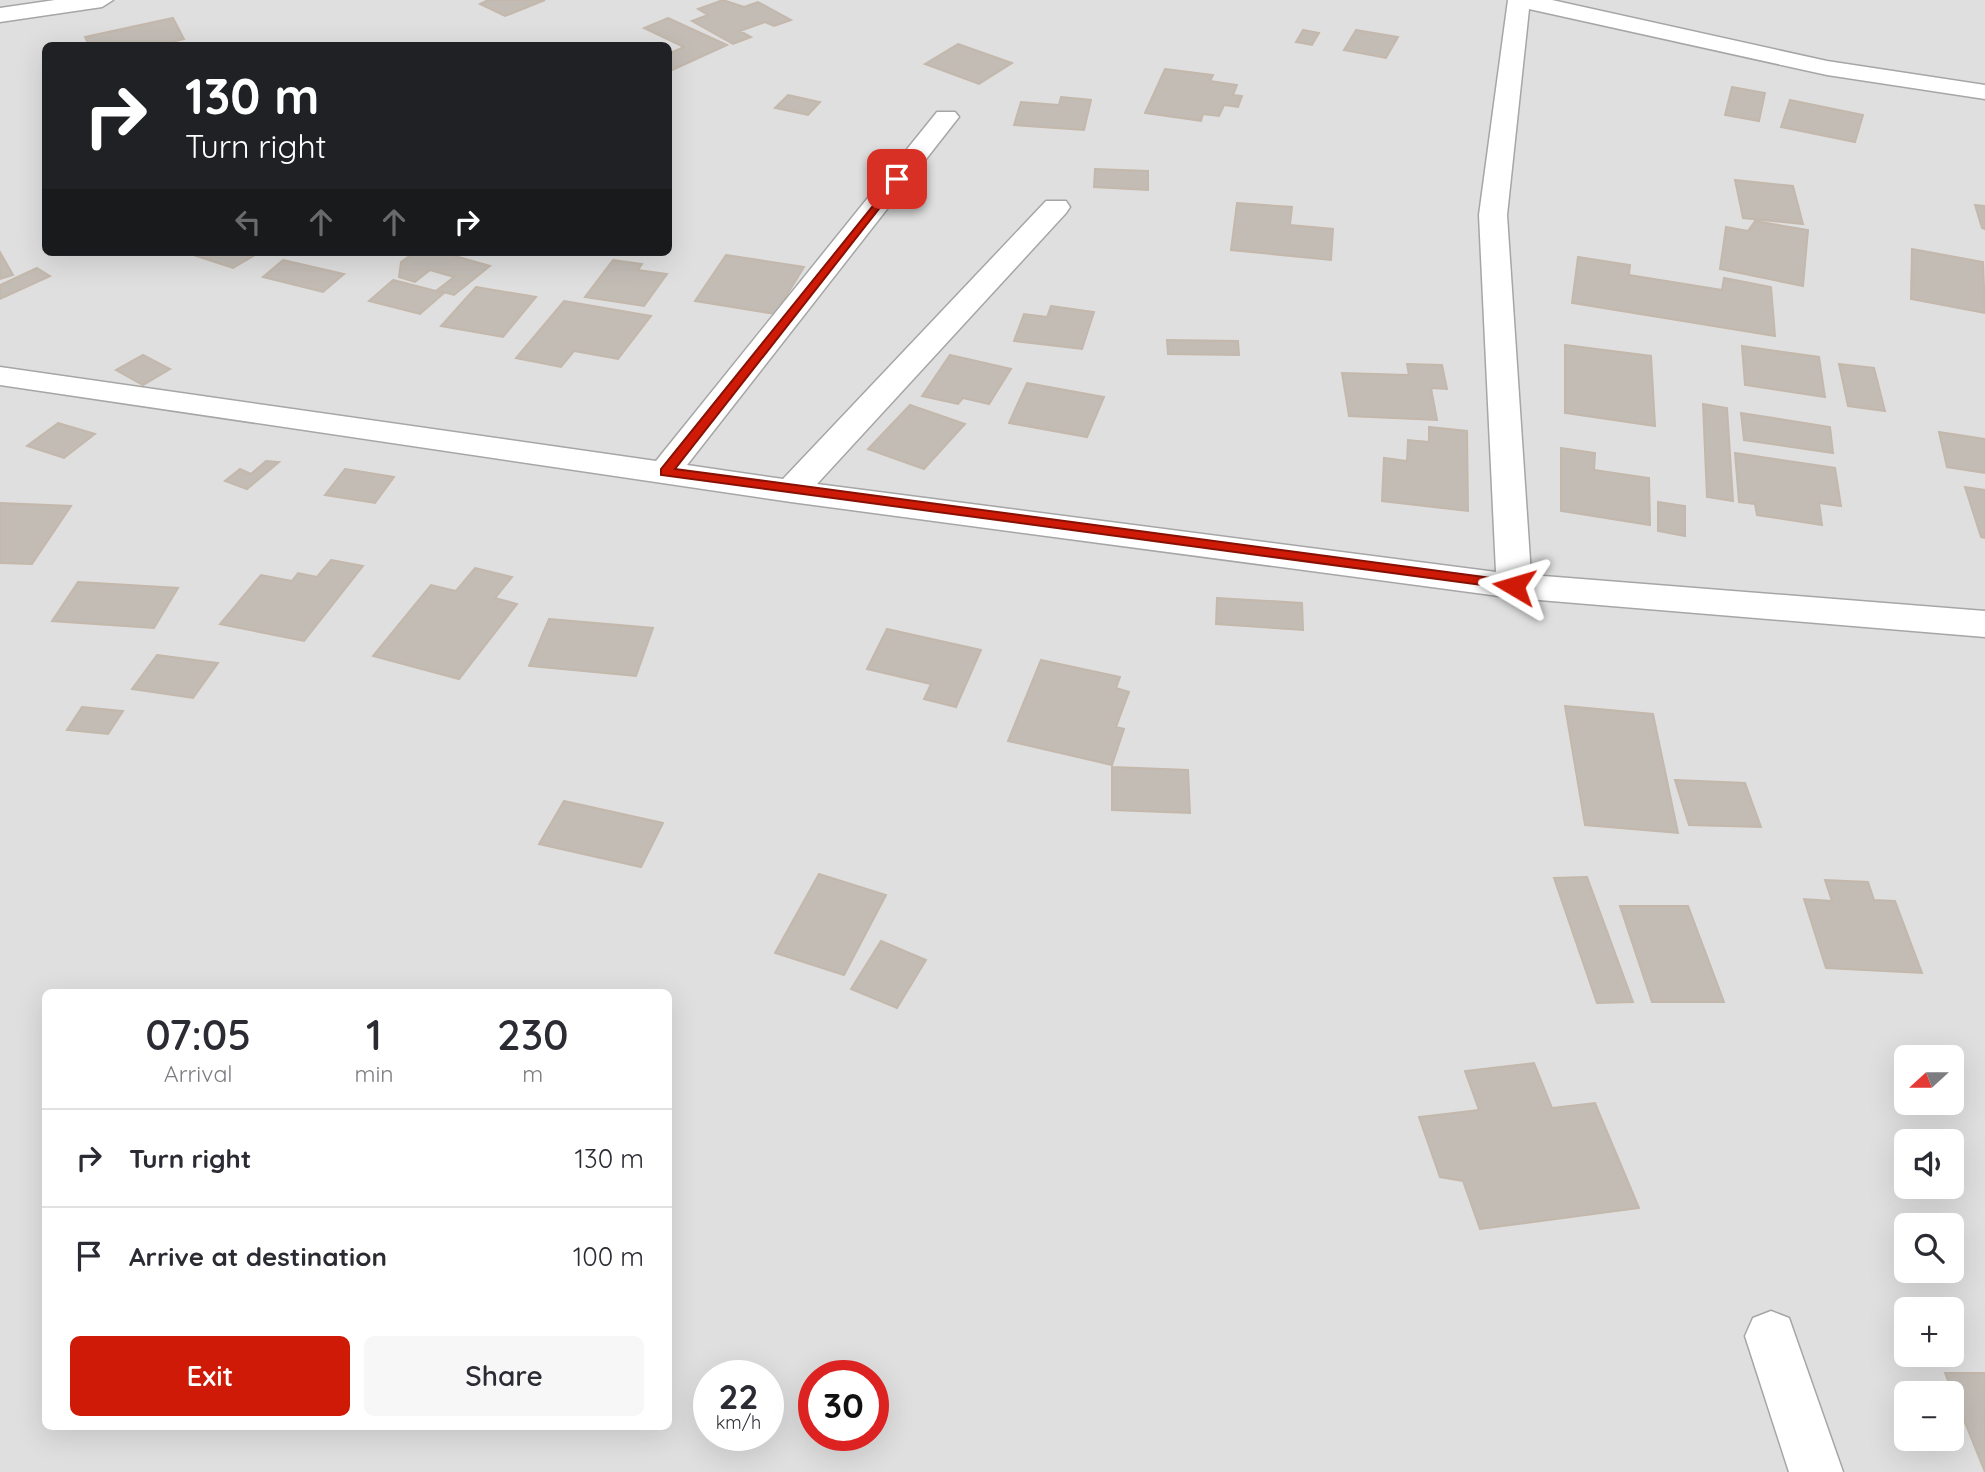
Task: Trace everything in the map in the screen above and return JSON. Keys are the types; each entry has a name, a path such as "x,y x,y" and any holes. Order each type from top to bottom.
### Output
{"street":[{"path":"0,15 102,0"},
{"path":"1514,586 1493,215 1520,0 1827,68 1985,92"},
{"path":"665,472 946,117"},
{"path":"791,491 1056,207"},
{"path":"0,376 791,491 1514,586 1985,624"},
{"path":"1771,1336 1816,1472"}],"shaded area":[{"path":"0,0 1985,0 1985,1472 0,1472"}],"building":[{"path":"488,0 545,0 505,16 480,4"},
{"path":"723,0 744,7 758,2 791,20 774,26 765,22 740,31 751,37 733,44 692,21 708,15 698,9"},
{"path":"173,18 184,39 171,42 87,42 85,37"},
{"path":"668,18 727,45 672,70 672,52 684,47 644,28"},
{"path":"1303,30 1319,33 1312,45 1296,42"},
{"path":"1356,30 1398,37 1386,58 1344,50"},
{"path":"958,44 1012,63 979,84 925,64"},
{"path":"1165,69 1213,75 1210,81 1237,85 1233,95 1242,96 1238,107 1224,105 1219,116 1203,114 1201,121 1145,113"},
{"path":"1732,87 1765,93 1759,121 1725,115"},
{"path":"788,95 820,102 808,115 775,108"},
{"path":"1061,97 1091,100 1084,130 1014,125 1021,102 1059,105"},
{"path":"1790,100 1863,115 1855,142 1781,127"},
{"path":"1095,169 1148,171 1148,190 1094,187"},
{"path":"1735,180 1793,186 1803,224 1743,218"},
{"path":"1237,203 1292,207 1290,225 1333,229 1331,260 1231,250"},
{"path":"1975,205 1985,206 1985,229 1982,228"},
{"path":"1755,221 1808,230 1803,286 1720,269 1726,227 1748,231"},
{"path":"1912,249 1983,262 1985,313 1911,299"},
{"path":"0,252 13,275 0,279"},
{"path":"726,255 804,267 775,314 695,301"},
{"path":"196,256 253,256 233,268"},
{"path":"409,256 455,256 490,266 454,295 437,290 454,277 430,270 415,282 399,277 401,262"},
{"path":"1578,257 1630,265 1629,275 1722,290 1724,278 1771,287 1775,336 1572,303"},
{"path":"283,260 344,274 323,292 263,277"},
{"path":"613,260 642,264 638,270 667,274 644,306 585,297"},
{"path":"37,268 50,276 0,299 0,285"},
{"path":"393,280 444,293 420,314 369,301"},
{"path":"476,287 536,297 503,337 441,326"},
{"path":"564,301 651,316 618,359 574,351 561,367 516,358"},
{"path":"1051,306 1094,312 1082,349 1014,341 1024,314 1047,317"},
{"path":"1167,340 1238,341 1239,355 1168,354"},
{"path":"1565,345 1651,356 1655,426 1565,413"},
{"path":"1742,346 1819,357 1825,397 1745,385"},
{"path":"143,355 170,369 143,385 116,370"},
{"path":"950,355 1011,369 989,404 963,398 958,404 922,396"},
{"path":"1407,364 1442,365 1447,389 1431,388 1437,420 1349,416 1342,373 1409,375"},
{"path":"1839,364 1874,368 1885,411 1848,406"},
{"path":"1027,383 1104,397 1087,437 1009,423"},
{"path":"1703,404 1727,408 1733,501 1707,497"},
{"path":"910,405 965,424 924,469 868,449"},
{"path":"1741,413 1830,427 1833,453 1744,440"},
{"path":"58,423 95,434 64,458 27,446"},
{"path":"1429,427 1467,431 1468,511 1382,501 1384,458 1407,461 1408,440 1429,442"},
{"path":"1939,432 1985,439 1985,473 1947,467"},
{"path":"1561,448 1595,453 1594,470 1649,478 1650,525 1561,511"},
{"path":"1735,453 1835,468 1841,506 1819,503 1822,525 1757,515 1755,504 1739,502"},
{"path":"266,461 279,462 247,489 225,481 240,469 251,474"},
{"path":"345,469 394,477 375,503 325,495"},
{"path":"1965,487 1985,490 1985,538 1981,537"},
{"path":"1658,502 1685,506 1685,536 1658,531"},
{"path":"0,503 71,506 32,564 0,563"},
{"path":"331,560 363,566 304,641 220,624 261,575 292,581 298,573 317,577"},
{"path":"475,568 512,577 495,598 517,604 459,679 373,656 431,585 456,591"},
{"path":"78,582 178,588 154,628 52,621"},
{"path":"1217,598 1302,603 1303,630 1216,624"},
{"path":"549,619 653,628 636,676 529,666"},
{"path":"887,629 981,650 956,707 924,699 931,684 867,669"},
{"path":"157,655 218,663 193,698 132,689"},
{"path":"1041,660 1120,677 1116,688 1129,692 1116,727 1124,729 1112,765 1008,741"},
{"path":"1565,706 1653,714 1678,833 1585,825"},
{"path":"82,707 123,711 108,734 67,730"},
{"path":"1112,767 1188,770 1190,813 1112,810"},
{"path":"1675,780 1745,783 1761,827 1689,825"},
{"path":"564,801 663,823 641,867 539,844"},
{"path":"819,874 886,895 844,975 775,953"},
{"path":"1587,877 1633,1002 1597,1003 1554,878"},
{"path":"1825,880 1868,882 1874,900 1895,901 1922,973 1826,968 1804,899 1832,901"},
{"path":"1620,906 1688,906 1724,1002 1652,1002"},
{"path":"881,941 926,960 897,1008 851,989"},
{"path":"1534,1063 1552,1108 1595,1103 1639,1208 1480,1229 1463,1181 1440,1177 1419,1117 1479,1110 1465,1071"},
{"path":"1945,1373 1985,1373 1985,1472 1964,1420 1964,1381 1948,1381"}],"route":[{"path":"897,179 665,472 1514,586"}]}
